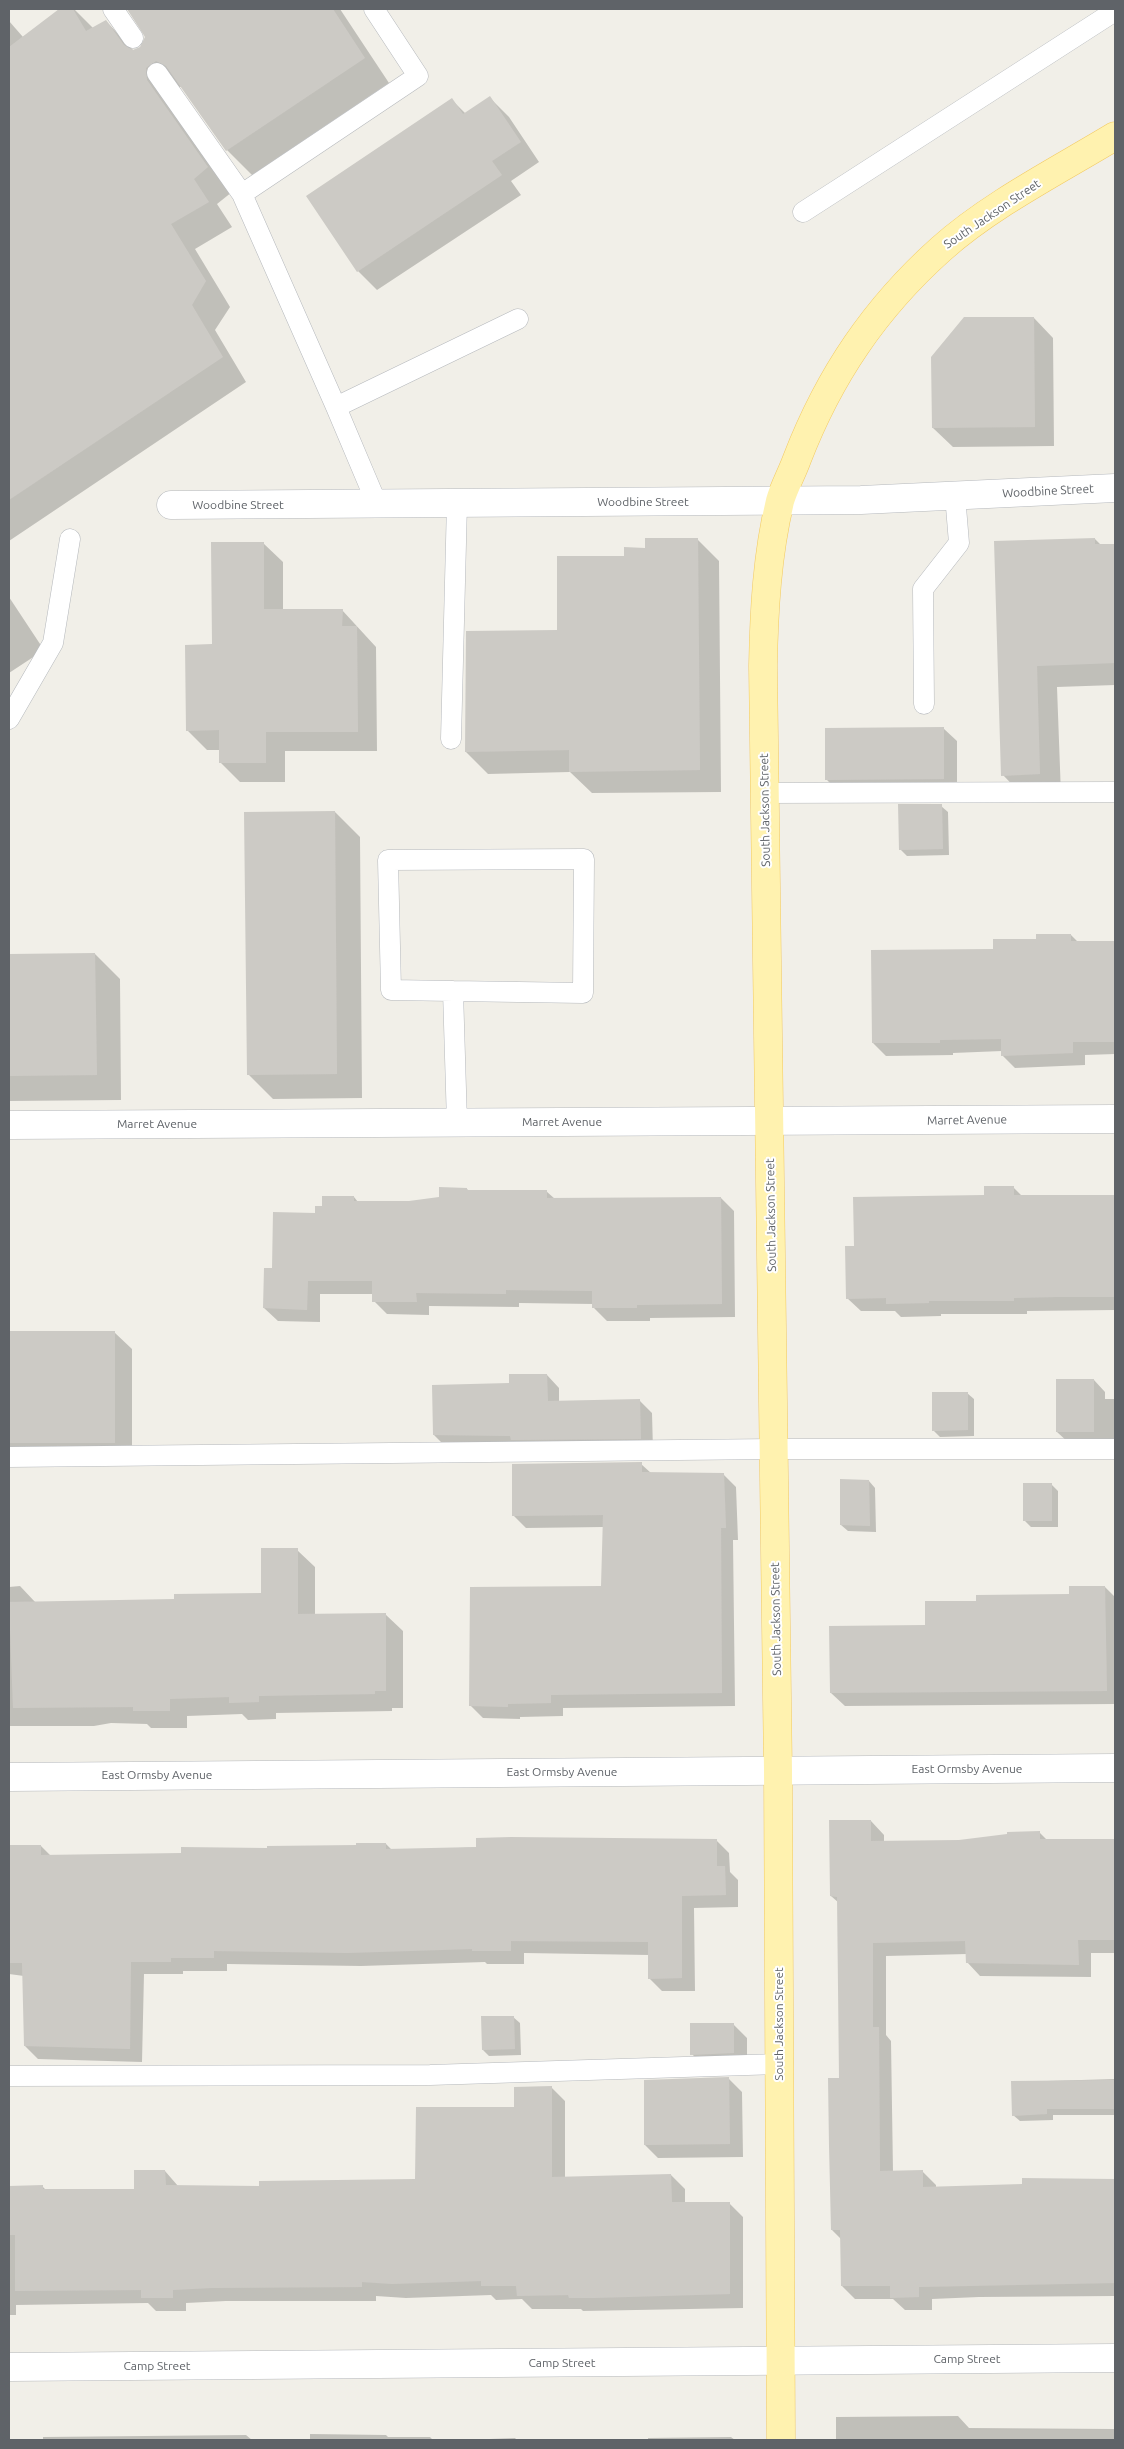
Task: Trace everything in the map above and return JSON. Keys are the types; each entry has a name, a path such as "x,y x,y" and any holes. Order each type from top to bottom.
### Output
{"main road":[{"name":"South Jackson Street","path":"781,2440 778,1770 763,666 765,592 780,500 818,410 852,349 892,296 942,248 989,213 1115,136"}],"street":[{"name":"Woodbine Street","path":"170,505 861,500 1115,488"},
{"name":"Marret Avenue","path":"9,1125 1115,1119"},
{"name":"East Ormsby Avenue","path":"9,1777 1115,1768"},
{"name":"Camp Street","path":"9,2367 1115,2358"}],"lane":[{"path":"114,9 133,38"},
{"path":"242,194 418,76 374,9"},
{"path":"803,212 1115,10"},
{"path":"157,73 242,194 377,504"},
{"path":"336,407 518,320"},
{"path":"924,704 922,589 959,543 955,495"},
{"path":"451,739 457,503"},
{"path":"9,719 53,644 70,539"},
{"path":"765,793 1115,792"},
{"path":"584,859 583,992 453,991 391,990 388,860 584,859"},
{"path":"453,991 458,1123"},
{"path":"9,1457 774,1449 1115,1449"},
{"path":"9,2076 430,2075 779,2064"}],"building":[{"path":"59,9 73,9 86,31 106,20 124,45 133,50 140,47 145,37 127,9 333,9 365,58 226,151 166,66 156,61 146,68 147,80 208,167 194,179 209,202 171,224 206,281 192,305 223,357 9,500 9,47"},
{"path":"490,96 521,142 492,161 502,175 357,272 306,196 452,98 463,114"},
{"path":"964,317 1034,317 1035,427 932,428 931,357"},
{"path":"645,538 698,538 700,770 569,772 569,750 465,752 466,631 557,630 557,556 624,556 624,547 645,548"},
{"path":"1095,538 1095,544 1115,544 1115,663 1037,666 1040,774 1001,776 994,541"},
{"path":"211,542 264,542 264,609 343,609 342,626 357,626 358,732 266,732 266,763 219,763 219,730 186,731 185,645 212,644"},
{"path":"944,727 944,779 825,780 825,728"},
{"path":"898,804 942,804 943,849 899,850"},
{"path":"335,811 337,1074 247,1075 244,812"},
{"path":"1036,934 1071,934 1071,941 1115,941 1115,1042 1073,1042 1073,1053 1001,1056 1001,1039 940,1040 940,1043 872,1043 871,950 993,949 993,939 1036,939"},
{"path":"95,953 97,1075 9,1076 9,954"},
{"path":"984,1186 1014,1186 1014,1195 1115,1195 1115,1297 1014,1298 1014,1301 929,1301 929,1303 886,1304 886,1298 846,1299 845,1246 854,1246 853,1197 984,1195"},
{"path":"439,1187 467,1188 467,1190 547,1190 547,1198 721,1197 722,1304 637,1305 637,1308 592,1308 592,1291 506,1290 506,1294 416,1293 417,1302 372,1302 372,1281 308,1281 307,1310 263,1308 264,1268 272,1268 273,1212 315,1213 315,1206 322,1206 322,1196 354,1196 354,1201 409,1201 439,1197"},
{"path":"9,1331 115,1331 115,1443 9,1443"},
{"path":"509,1374 547,1374 548,1401 640,1399 641,1439 511,1440 510,1436 433,1435 432,1385 509,1383"},
{"path":"1056,1379 1094,1379 1094,1432 1056,1432"},
{"path":"932,1392 968,1392 968,1430 932,1431"},
{"path":"642,1462 642,1472 724,1473 726,1528 721,1528 722,1693 551,1695 551,1703 508,1704 508,1707 469,1706 470,1587 601,1586 603,1515 512,1516 512,1464"},
{"path":"840,1479 869,1480 870,1526 840,1525"},
{"path":"1023,1483 1052,1483 1052,1521 1023,1521"},
{"path":"261,1548 298,1548 298,1614 386,1613 386,1691 375,1691 375,1694 259,1696 259,1702 229,1703 229,1697 170,1699 170,1711 133,1711 133,1707 13,1708 9,1602 174,1599 174,1594 261,1593"},
{"path":"1069,1586 1105,1586 1107,1691 830,1693 829,1626 925,1625 925,1601 976,1601 976,1595 1069,1594"},
{"path":"829,1820 871,1820 871,1841 959,1840 1007,1834 1007,1832 1040,1831 1040,1839 1115,1839 1115,1940 1078,1940 1079,1965 966,1963 965,1941 873,1943 873,2027 879,2027 880,2171 923,2170 923,2187 1022,2184 1022,2178 1115,2179 1115,2283 919,2287 919,2297 890,2298 890,2286 841,2286 840,2230 831,2230 828,2078 839,2078 837,1897 830,1896"},
{"path":"476,1838 717,1839 717,1866 725,1866 726,1895 682,1896 682,1978 648,1979 648,1942 511,1941 511,1951 472,1951 472,1949 347,1953 214,1951 214,1958 171,1958 171,1962 131,1962 130,2049 24,2046 22,1963 9,1963 9,1845 41,1845 41,1855 181,1853 181,1847 267,1848 267,1846 356,1845 356,1843 386,1843 386,1849 476,1847"},
{"path":"481,2016 514,2016 515,2049 482,2050"},
{"path":"690,2023 734,2023 734,2053 690,2055"},
{"path":"729,2077 730,2144 644,2145 644,2080"},
{"path":"1115,2080 1115,2109 1047,2109 1047,2114 1012,2116 1011,2081"},
{"path":"552,2086 552,2177 671,2174 672,2202 730,2202 730,2294 593,2298 569,2298 568,2295 517,2296 516,2286 481,2286 481,2281 392,2284 362,2282 362,2287 173,2290 173,2298 141,2298 141,2290 15,2291 15,2235 9,2235 9,2186 43,2185 43,2189 134,2189 134,2170 165,2170 166,2185 259,2186 259,2181 415,2179 416,2107 514,2107 514,2087"}]}
